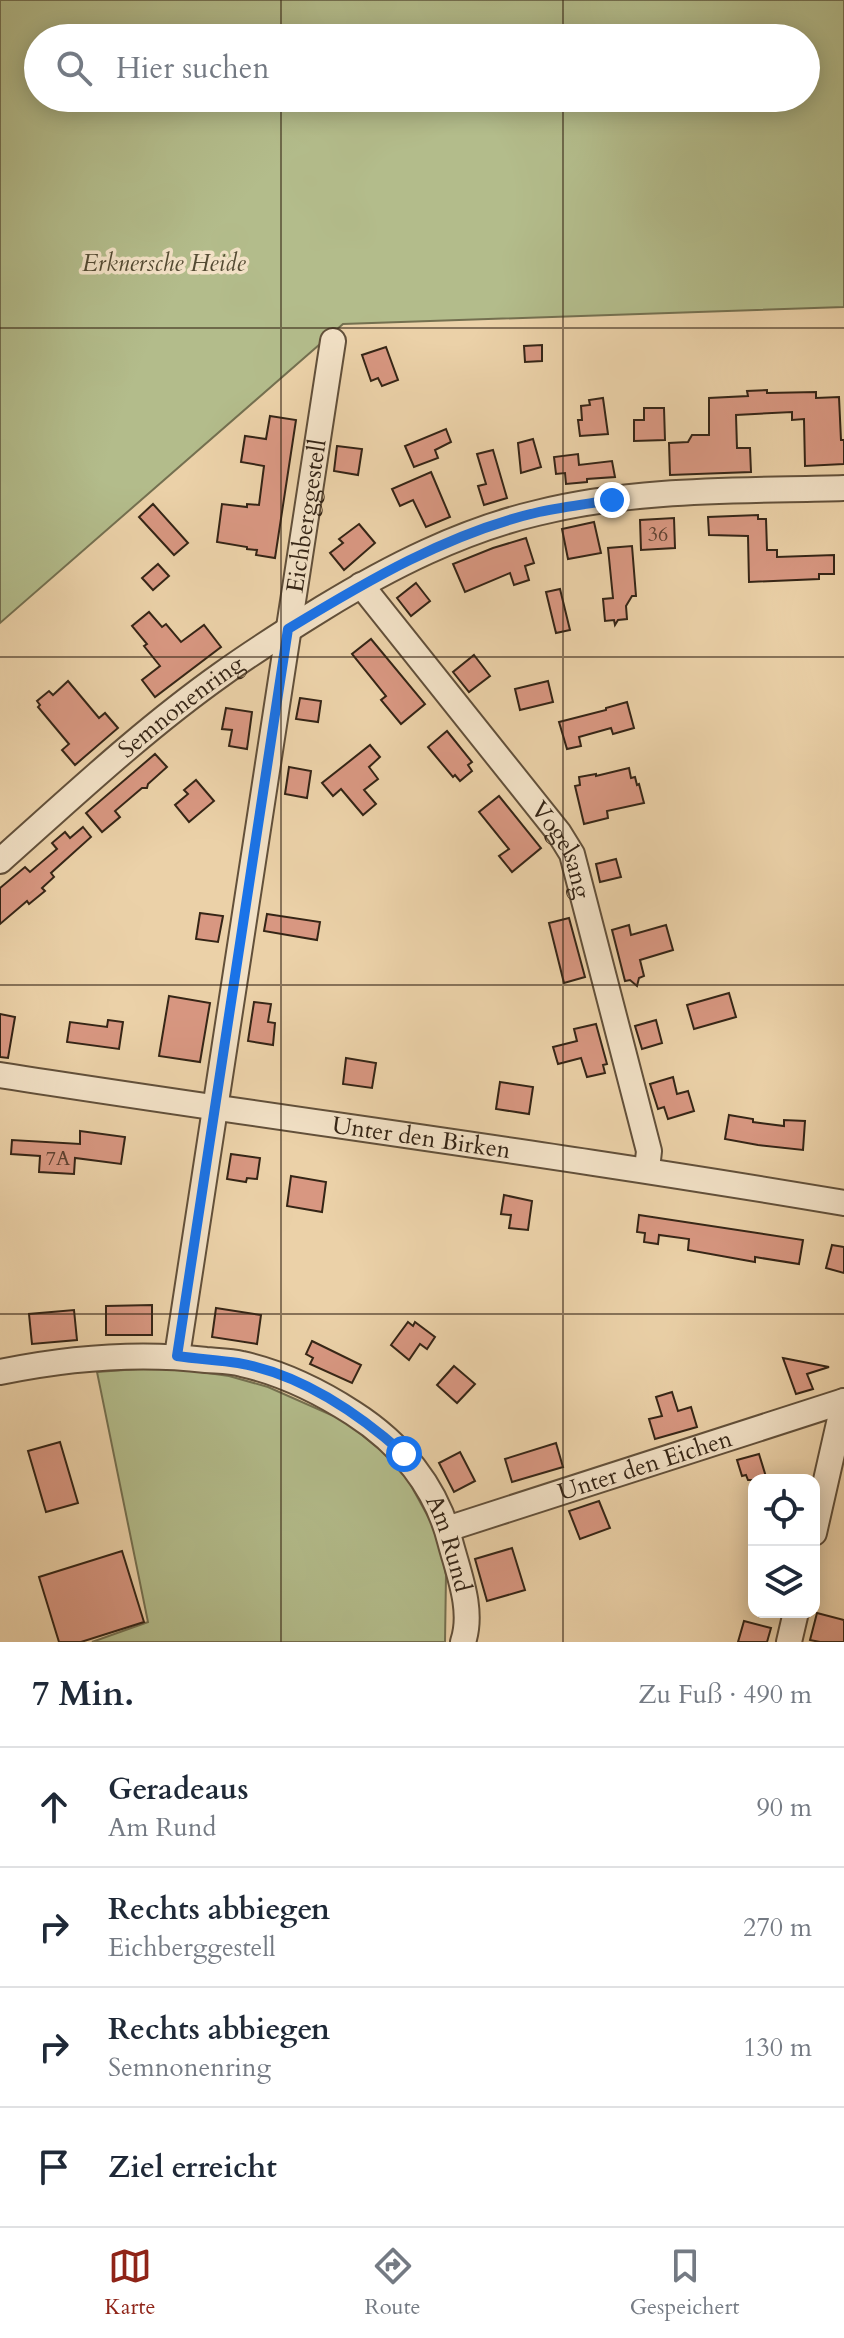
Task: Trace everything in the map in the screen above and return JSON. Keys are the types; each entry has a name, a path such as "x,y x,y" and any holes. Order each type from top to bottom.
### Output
{"street":[{"name":"Eichberggestell","path":"177,1356 333,341"},
{"name":"Semnonenring","path":"0,861 148,731 221,674 361,585 441,546 538,512 652,495 844,488"},
{"name":"Vogelsang","path":"361,585 559,833 572,854 649,1151 647,1169"},
{"name":"Unter den Birken","path":"0,1075 216,1109 647,1169 844,1203"},
{"name":"Am Rund","path":"0,1372 93,1358 177,1356 241,1364 286,1378 330,1398 371,1424 404,1454 435,1498 447,1529 467,1612 463,1642"},
{"name":"Unter den Eichen","path":"447,1529 844,1401"},
{"path":"820,1507 844,1401"},
{"path":"467,1612 475,1642"},
{"path":"789,1642 795,1618"}],"green space":[{"name":"Erknersche Heide","path":"0,0 844,0 844,307 343,324 0,623"},
{"path":"165,1367 229,1376 268,1387 345,1421 384,1453 408,1480 431,1522 441,1551 446,1575 445,1642 92,1642 148,1622 97,1372"}],"building":[{"path":"542,345 542,361 525,362 524,346"},
{"path":"386,347 398,380 382,386 378,378 371,381 362,355"},
{"path":"767,390 767,393 816,392 816,398 839,397 844,464 805,466 804,419 792,420 792,412 736,415 737,448 750,448 751,472 670,475 669,443 688,442 692,435 709,435 709,398 748,396 747,391"},
{"path":"603,398 608,434 580,436 578,420 582,420 581,406 590,405 589,400"},
{"path":"644,408 664,408 665,440 634,441 634,420 644,420"},
{"path":"270,416 296,420 275,558 256,555 257,550 247,547 217,542 222,504 259,505 264,466 241,462 245,436 266,439"},
{"path":"446,429 451,442 435,450 438,458 414,467 405,446"},
{"path":"533,439 541,467 521,473 518,443"},
{"path":"337,446 362,449 358,475 334,471"},
{"path":"493,450 507,498 484,505 478,486 486,484 477,454"},
{"path":"578,454 579,465 612,461 615,477 566,484 565,473 556,474 554,457"},
{"path":"431,472 450,517 426,527 413,500 400,506 392,489"},
{"path":"153,504 188,543 174,555 139,517"},
{"path":"758,515 758,519 766,519 767,550 777,550 777,557 834,555 834,574 819,574 819,579 749,582 748,536 709,535 708,517"},
{"path":"674,518 675,548 641,550 640,520"},
{"path":"594,522 601,553 568,559 562,529"},
{"path":"359,524 375,543 344,570 330,553 343,543 339,539"},
{"path":"526,538 534,563 525,566 529,580 514,585 510,573 465,592 453,564"},
{"path":"632,546 636,596 632,596 626,606 627,619 618,620 615,625 614,620 605,621 603,599 613,598 608,548"},
{"path":"158,564 169,576 153,590 142,578"},
{"path":"416,583 430,601 411,616 397,598"},
{"path":"560,589 570,630 556,633 546,592"},
{"path":"149,612 162,627 166,624 181,642 204,625 221,647 155,697 142,680 160,666 132,626"},
{"path":"371,639 425,704 401,724 381,700 386,696 352,654"},
{"path":"474,655 490,676 469,692 453,672"},
{"path":"68,681 99,718 105,713 118,728 75,765 62,750 69,744 38,707 37,701 49,691 53,695"},
{"path":"548,681 553,702 520,710 515,689"},
{"path":"300,698 321,701 318,722 296,719"},
{"path":"627,702 634,728 613,734 611,728 579,737 581,746 567,749 559,722"},
{"path":"226,708 252,712 247,749 229,746 232,730 222,729"},
{"path":"447,731 472,762 468,765 472,771 460,781 428,747"},
{"path":"370,745 380,757 369,767 378,779 364,790 376,804 363,815 341,789 333,796 322,783"},
{"path":"155,754 167,767 147,788 142,788 115,811 120,817 102,832 86,813"},
{"path":"289,767 311,771 307,798 285,794"},
{"path":"629,768 631,778 635,777 639,784 644,803 607,811 608,818 584,824 575,786 580,785 579,777"},
{"path":"196,780 214,801 189,822 175,805 188,794 184,790"},
{"path":"499,796 541,848 512,872 499,856 509,849 479,812"},
{"path":"83,827 91,837 51,873 54,877 42,888 45,891 29,904 27,901 0,924 0,888 25,867 30,872 57,849 52,843 65,832 70,838"},
{"path":"616,859 621,877 600,882 596,864"},
{"path":"200,913 223,916 218,942 196,939"},
{"path":"267,914 320,922 317,940 264,931"},
{"path":"569,918 585,977 564,983 549,923"},
{"path":"629,925 631,935 666,925 673,950 640,960 644,976 639,978 637,986 630,980 625,981 612,930"},
{"path":"729,993 736,1017 694,1029 687,1005"},
{"path":"169,996 210,1003 200,1062 159,1056"},
{"path":"254,1002 271,1004 268,1022 275,1023 273,1045 248,1041"},
{"path":"0,1014 15,1017 8,1058 0,1057"},
{"path":"108,1020 123,1022 119,1049 67,1042 70,1022 107,1027"},
{"path":"656,1020 662,1043 642,1049 635,1026"},
{"path":"596,1024 607,1064 603,1065 605,1073 587,1077 581,1058 558,1064 553,1047 577,1041 574,1029"},
{"path":"346,1058 376,1063 372,1088 343,1084"},
{"path":"673,1077 677,1094 688,1091 694,1111 668,1119 664,1107 658,1109 650,1084"},
{"path":"500,1082 533,1087 529,1114 496,1109"},
{"path":"729,1115 784,1126 784,1120 805,1121 803,1150 725,1139"},
{"path":"80,1131 125,1137 121,1164 75,1158 74,1174 39,1172 40,1156 11,1154 12,1140 80,1144"},
{"path":"231,1154 260,1158 257,1179 247,1178 246,1182 227,1179"},
{"path":"291,1176 326,1182 322,1212 287,1206"},
{"path":"504,1195 532,1201 528,1230 509,1228 511,1215 501,1214"},
{"path":"639,1215 803,1240 799,1264 755,1257 755,1262 688,1250 689,1239 659,1235 658,1244 644,1242 645,1233 637,1232"},
{"path":"832,1245 844,1247 844,1273 826,1268"},
{"path":"152,1305 152,1335 106,1335 106,1306"},
{"path":"216,1308 261,1315 257,1344 212,1337"},
{"path":"74,1310 77,1340 32,1344 29,1314"},
{"path":"408,1322 413,1326 415,1322 435,1337 427,1349 420,1344 409,1360 391,1345"},
{"path":"312,1341 361,1365 352,1383 310,1364 313,1358 306,1354"},
{"path":"783,1358 829,1367 807,1374 813,1389 796,1394"},
{"path":"454,1366 475,1384 457,1403 437,1385"},
{"path":"672,1392 678,1411 691,1407 697,1427 655,1439 649,1419 662,1416 656,1397"},
{"path":"60,1442 78,1503 46,1512 28,1451"},
{"path":"556,1443 563,1467 512,1482 505,1459"},
{"path":"460,1452 475,1481 454,1492 439,1463"},
{"path":"759,1454 765,1474 748,1474 748,1480 746,1475 742,1476 737,1460"},
{"path":"599,1501 610,1528 580,1539 569,1511"},
{"path":"512,1548 525,1590 487,1601 475,1559"},
{"path":"122,1551 144,1622 81,1642 59,1642 39,1577"},
{"path":"820,1614 844,1620 844,1642 810,1640 816,1618 820,1618"},
{"path":"744,1621 771,1628 767,1642 738,1642"}],"route":[{"path":"404,1454 371,1424 330,1398 286,1378 241,1364 177,1356 288,629 361,585 441,546 538,512 612,500"}]}
